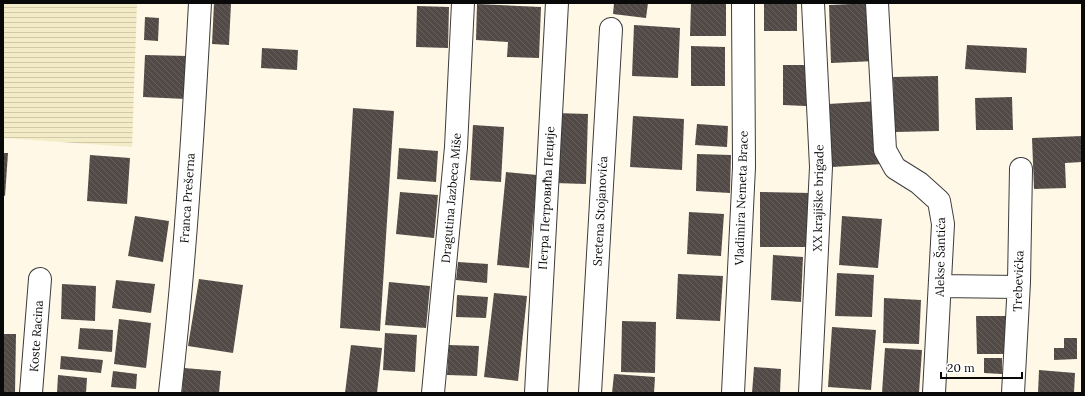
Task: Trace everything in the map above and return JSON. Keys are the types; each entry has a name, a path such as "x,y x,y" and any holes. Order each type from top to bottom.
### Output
{"street":[{"name":"Franca Prešerna","path":"170,393 178,321 195,102 200,3"},
{"name":"Dragutina Jazbeca Miše","path":"433,393 456,147 463,3"},
{"name":"Петра Петровића Пеције","path":"536,393 557,3"},
{"name":"Vladimira Nemeta Brace","path":"733,393 744,167 743,3"},
{"name":"XX krajiške brigade","path":"810,393 821,167 813,3"},
{"name":"Alekse Šantića","path":"877,3 885,150 895,168 919,183 939,201 943,224 934,393"},
{"name":"Sretena Stojanovića","path":"590,393 611,29"},
{"name":"Trebevićka","path":"1013,393 1018,287 1021,169"},
{"name":"Koste Racina","path":"31,393 40,279"},
{"path":"940,286 1018,287"}],"shaded area":[{"path":"3,3 137,3 132,147 3,138"}],"building":[{"path":"214,3 231,3 229,45 212,44"},
{"path":"614,3 648,3 646,18 613,14"},
{"path":"691,3 726,3 726,36 690,36"},
{"path":"764,3 797,3 797,31 764,31"},
{"path":"873,3 876,61 831,63 829,5"},
{"path":"477,4 541,7 539,58 507,57 508,42 476,40"},
{"path":"417,6 449,7 448,48 416,47"},
{"path":"145,17 159,18 158,41 144,40"},
{"path":"634,25 680,28 678,78 632,76"},
{"path":"967,45 1027,48 1026,73 965,69"},
{"path":"691,46 725,47 725,86 691,86"},
{"path":"262,48 298,50 297,70 261,68"},
{"path":"145,55 188,56 186,99 143,97"},
{"path":"783,65 806,65 806,106 783,105"},
{"path":"938,76 939,131 895,132 893,77"},
{"path":"1012,97 1013,130 976,130 975,98"},
{"path":"879,101 883,164 832,167 828,104"},
{"path":"353,108 394,111 380,331 340,328"},
{"path":"556,113 588,114 586,184 554,183"},
{"path":"633,116 684,119 682,170 630,167"},
{"path":"697,124 728,126 727,147 695,145"},
{"path":"473,125 504,127 501,182 470,180"},
{"path":"1082,136 1082,162 1065,163 1066,188 1034,189 1032,138"},
{"path":"399,148 438,151 436,182 397,179"},
{"path":"3,153 8,153 5,196 3,195"},
{"path":"697,154 731,155 730,193 696,191"},
{"path":"90,155 130,158 127,204 87,201"},
{"path":"506,172 537,175 529,268 497,265"},
{"path":"400,192 438,195 434,238 396,234"},
{"path":"760,192 811,193 812,247 760,247"},
{"path":"689,212 724,214 721,256 687,254"},
{"path":"135,216 169,221 163,262 128,256"},
{"path":"842,216 882,219 878,268 839,265"},
{"path":"773,255 803,257 801,302 771,300"},
{"path":"458,262 488,264 487,283 456,280"},
{"path":"837,273 874,275 872,317 835,316"},
{"path":"678,274 723,276 720,321 676,319"},
{"path":"199,279 243,285 233,353 188,346"},
{"path":"116,280 155,284 151,313 112,308"},
{"path":"389,282 430,286 426,328 385,325"},
{"path":"62,284 96,286 95,321 61,319"},
{"path":"494,293 527,296 518,381 484,377"},
{"path":"457,295 488,297 486,318 456,317"},
{"path":"884,298 921,300 919,344 883,343"},
{"path":"976,316 1006,316 1006,354 977,354"},
{"path":"119,319 151,323 146,368 114,364"},
{"path":"622,321 656,322 655,373 621,372"},
{"path":"832,327 876,330 871,390 828,387"},
{"path":"80,328 113,330 112,352 78,349"},
{"path":"385,333 417,335 415,372 383,370"},
{"path":"3,334 16,334 15,393 3,393"},
{"path":"1064,338 1077,338 1077,359 1054,360 1054,348 1064,348"},
{"path":"351,345 382,348 377,393 345,393"},
{"path":"449,345 479,346 477,376 447,375"},
{"path":"885,348 922,350 919,393 882,393"},
{"path":"61,356 103,360 101,373 60,369"},
{"path":"984,358 1002,358 1002,374 984,373"},
{"path":"754,367 781,369 780,393 752,393"},
{"path":"184,368 221,371 219,393 182,393"},
{"path":"1039,370 1075,373 1074,393 1038,393"},
{"path":"113,371 137,374 136,389 111,387"},
{"path":"614,374 655,377 654,393 612,393"},
{"path":"58,375 87,378 86,393 57,393"}]}
